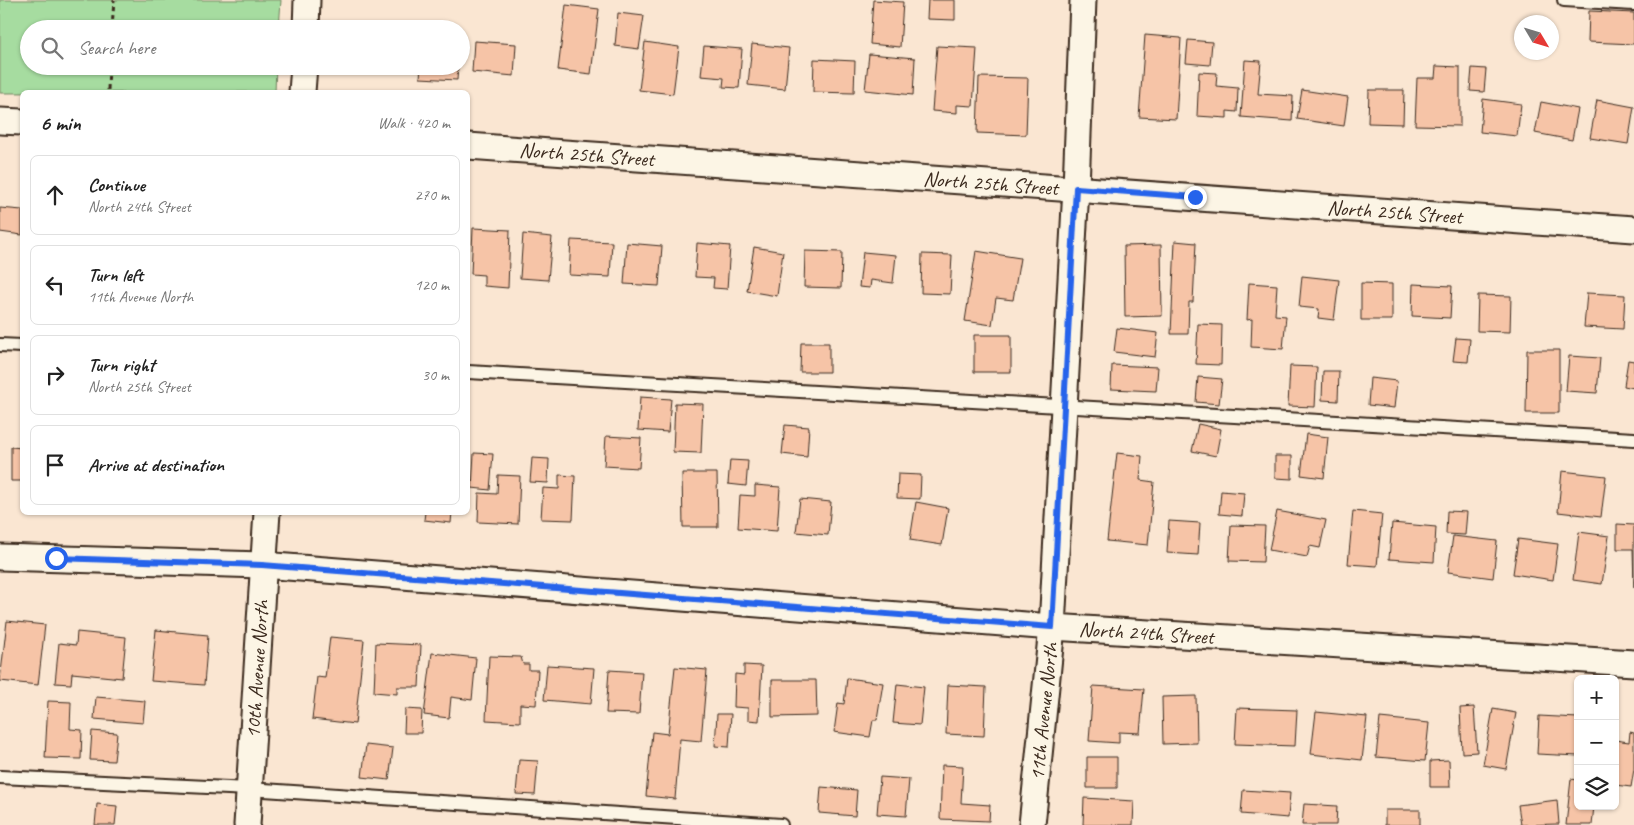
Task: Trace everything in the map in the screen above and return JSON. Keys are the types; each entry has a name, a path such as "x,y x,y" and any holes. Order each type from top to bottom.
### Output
{"street":[{"path":"306,20 307,0"},
{"name":"11th Avenue North","path":"1032,825 1052,627 1076,188 1084,0"},
{"path":"302,90 303,75"},
{"path":"0,121 20,122"},
{"name":"North 25th Street","path":"470,146 1634,229"},
{"name":"10th Avenue North","path":"247,825 262,565 267,515"},
{"name":"North 24th Street","path":"0,557 262,565 1052,627 1634,663"}],"lane":[{"path":"1564,0 1634,4"},
{"path":"0,345 20,346"},
{"path":"470,372 1634,439"},
{"path":"0,777 249,789 781,825"}],"path":[{"path":"113,20 114,0"},
{"path":"108,90 109,75"}],"green space":[{"path":"0,0 281,0 280,20 20,20 20,75 276,75 275,90 20,90 20,93 0,93"}],"building":[{"path":"873,0 903,2 900,47 870,44"},
{"path":"928,0 955,0 955,20 927,19"},
{"path":"566,5 599,9 591,74 558,70"},
{"path":"1589,11 1634,13 1634,44 1588,42"},
{"path":"618,13 644,16 639,49 615,46"},
{"path":"1145,35 1181,38 1176,119 1139,117"},
{"path":"1188,40 1212,42 1210,65 1186,63"},
{"path":"474,41 516,44 514,76 472,72"},
{"path":"645,42 679,47 673,94 639,90"},
{"path":"752,44 789,48 785,89 748,85"},
{"path":"704,46 742,49 739,88 723,87 724,78 701,76"},
{"path":"937,46 977,48 973,106 957,105 957,113 932,111"},
{"path":"869,54 915,58 913,95 865,90"},
{"path":"814,59 855,61 854,93 813,92"},
{"path":"1245,60 1261,61 1258,94 1293,96 1292,121 1241,117"},
{"path":"1436,66 1460,67 1460,126 1415,125 1417,78 1435,78"},
{"path":"1472,68 1486,69 1484,92 1470,91"},
{"path":"1199,72 1217,73 1216,86 1238,88 1237,112 1227,111 1227,118 1197,116"},
{"path":"420,75 457,75 457,80 420,78"},
{"path":"979,77 1028,78 1026,135 977,133"},
{"path":"1302,90 1348,97 1344,126 1297,119"},
{"path":"1369,90 1404,90 1403,124 1368,123"},
{"path":"1483,99 1521,104 1517,136 1480,132"},
{"path":"1597,100 1634,107 1628,144 1590,138"},
{"path":"1541,102 1578,109 1572,140 1535,133"},
{"path":"0,208 20,210 20,235 0,232"},
{"path":"473,228 510,230 508,288 484,286 484,275 471,274"},
{"path":"523,234 552,237 548,280 520,278"},
{"path":"571,240 612,242 610,277 569,275"},
{"path":"1175,241 1196,243 1193,302 1189,302 1188,334 1171,334"},
{"path":"627,243 662,246 659,286 624,284"},
{"path":"697,243 730,246 727,289 713,288 714,278 695,277"},
{"path":"1161,245 1162,316 1125,317 1124,246"},
{"path":"754,247 783,252 777,296 747,291"},
{"path":"805,251 842,252 841,288 804,287"},
{"path":"976,251 1020,258 1013,300 996,298 992,325 965,321"},
{"path":"863,252 896,255 893,283 871,280 870,288 859,287"},
{"path":"922,254 952,255 950,294 921,293"},
{"path":"1302,276 1339,280 1334,320 1318,318 1319,309 1299,307"},
{"path":"1249,283 1277,285 1275,315 1286,316 1283,349 1251,347 1252,319 1247,320"},
{"path":"1361,283 1392,284 1392,320 1361,320"},
{"path":"1413,284 1452,286 1450,318 1412,316"},
{"path":"1587,293 1625,295 1623,329 1584,327"},
{"path":"1478,295 1511,296 1510,332 1477,331"},
{"path":"1198,324 1222,325 1221,365 1196,364"},
{"path":"1117,328 1158,333 1155,357 1114,352"},
{"path":"974,335 1011,335 1011,372 974,372"},
{"path":"1456,338 1470,339 1468,362 1453,361"},
{"path":"801,343 829,343 829,372 800,372"},
{"path":"1527,350 1559,350 1559,413 1526,413"},
{"path":"1569,356 1600,358 1597,393 1566,391"},
{"path":"1628,360 1634,361 1634,388 1624,386"},
{"path":"1112,365 1158,367 1156,391 1111,389"},
{"path":"1290,366 1317,367 1315,407 1288,406"},
{"path":"1323,371 1339,371 1338,401 1322,400"},
{"path":"1198,377 1222,379 1219,404 1196,402"},
{"path":"1370,378 1397,381 1394,408 1368,405"},
{"path":"640,397 671,399 668,432 638,430"},
{"path":"675,403 703,404 701,453 673,452"},
{"path":"1198,424 1221,429 1216,456 1192,451"},
{"path":"785,425 809,427 807,457 782,454"},
{"path":"1306,434 1328,437 1324,478 1301,475"},
{"path":"606,436 641,438 639,468 604,466"},
{"path":"11,447 20,448 20,481 11,481"},
{"path":"474,453 493,454 490,490 472,488"},
{"path":"1117,453 1142,456 1140,480 1154,482 1148,545 1107,541"},
{"path":"1275,456 1292,456 1292,479 1275,478"},
{"path":"532,458 549,459 548,483 530,482"},
{"path":"730,460 748,461 746,486 728,484"},
{"path":"1562,471 1606,476 1601,517 1558,512"},
{"path":"682,473 717,473 718,527 683,527"},
{"path":"898,474 921,475 920,499 897,498"},
{"path":"498,475 520,476 518,524 478,522 479,493 497,494"},
{"path":"559,475 575,476 573,520 541,519 543,488 559,489"},
{"path":"755,485 780,487 777,531 738,528 740,495 755,496"},
{"path":"1221,491 1244,493 1242,516 1219,514"},
{"path":"800,499 831,502 828,535 796,532"},
{"path":"916,502 948,508 942,545 910,540"},
{"path":"1277,511 1326,520 1320,548 1310,546 1307,557 1269,550"},
{"path":"1353,511 1382,514 1377,566 1348,564"},
{"path":"1447,511 1467,512 1465,535 1446,534"},
{"path":"425,515 452,515 451,523 424,520"},
{"path":"1169,521 1200,523 1198,555 1167,553"},
{"path":"1392,523 1436,527 1434,562 1389,559"},
{"path":"1617,524 1634,525 1634,587 1633,549 1617,549"},
{"path":"1231,525 1265,526 1263,562 1229,561"},
{"path":"1579,532 1609,536 1602,584 1573,580"},
{"path":"1453,536 1497,541 1493,578 1448,572"},
{"path":"1518,539 1558,544 1553,580 1513,574"},
{"path":"7,621 45,625 38,685 0,681"},
{"path":"156,630 208,635 204,685 151,681"},
{"path":"77,632 126,637 122,678 72,673 71,684 55,683 59,643 76,645"},
{"path":"330,637 364,640 355,724 312,719 317,677 325,678"},
{"path":"376,643 421,645 419,687 397,687 397,694 374,692"},
{"path":"432,653 476,658 472,700 451,697 449,718 424,715"},
{"path":"489,656 521,657 523,664 529,664 529,670 538,670 536,705 520,704 520,722 486,720"},
{"path":"547,665 594,668 591,704 544,700"},
{"path":"744,665 762,666 759,721 748,720 748,708 734,707 735,674 744,675"},
{"path":"675,667 707,670 701,741 680,739 675,799 646,796 652,732 668,734"},
{"path":"609,670 642,672 639,714 606,713"},
{"path":"847,678 883,683 877,720 873,720 870,737 834,732 838,703 844,704"},
{"path":"772,680 816,680 817,716 772,717"},
{"path":"897,684 924,687 920,725 893,723"},
{"path":"948,685 986,687 984,736 946,734"},
{"path":"1093,686 1144,689 1140,733 1119,732 1119,743 1089,741"},
{"path":"1196,696 1197,743 1163,744 1162,697"},
{"path":"96,697 145,701 143,723 94,719"},
{"path":"48,701 71,702 70,729 82,730 81,759 45,758"},
{"path":"1474,707 1477,752 1462,753 1460,708"},
{"path":"1237,708 1297,710 1295,746 1235,744"},
{"path":"405,709 422,710 421,733 404,733"},
{"path":"1493,709 1516,713 1506,769 1483,765"},
{"path":"1316,712 1367,717 1362,760 1311,754"},
{"path":"717,714 731,714 729,747 715,746"},
{"path":"1539,716 1574,718 1574,756 1537,754"},
{"path":"1380,718 1429,723 1425,761 1376,757"},
{"path":"92,731 117,733 114,761 90,760"},
{"path":"1630,732 1634,733 1634,769 1631,787 1619,786 1619,741 1629,742"},
{"path":"366,745 393,748 389,780 362,777"},
{"path":"1087,757 1117,757 1117,788 1087,788"},
{"path":"519,760 538,761 535,795 516,794"},
{"path":"1449,760 1450,787 1430,787 1430,761"},
{"path":"942,765 963,766 961,803 990,805 989,821 940,819"},
{"path":"880,777 909,779 906,816 877,814"},
{"path":"1571,779 1574,779 1574,810 1594,810 1592,825 1566,825"},
{"path":"821,787 857,790 855,816 819,813"},
{"path":"1243,790 1290,793 1288,818 1241,814"},
{"path":"1084,798 1134,801 1133,825 1083,825"},
{"path":"1557,800 1559,824 1521,825 1518,805"},
{"path":"97,804 117,806 115,825 95,825"},
{"path":"1304,804 1337,806 1336,825 1302,825"},
{"path":"1385,810 1420,810 1420,825 1385,825"}],"route":[{"path":"56,558 262,565 1052,627 1076,188 1195,197"}]}
